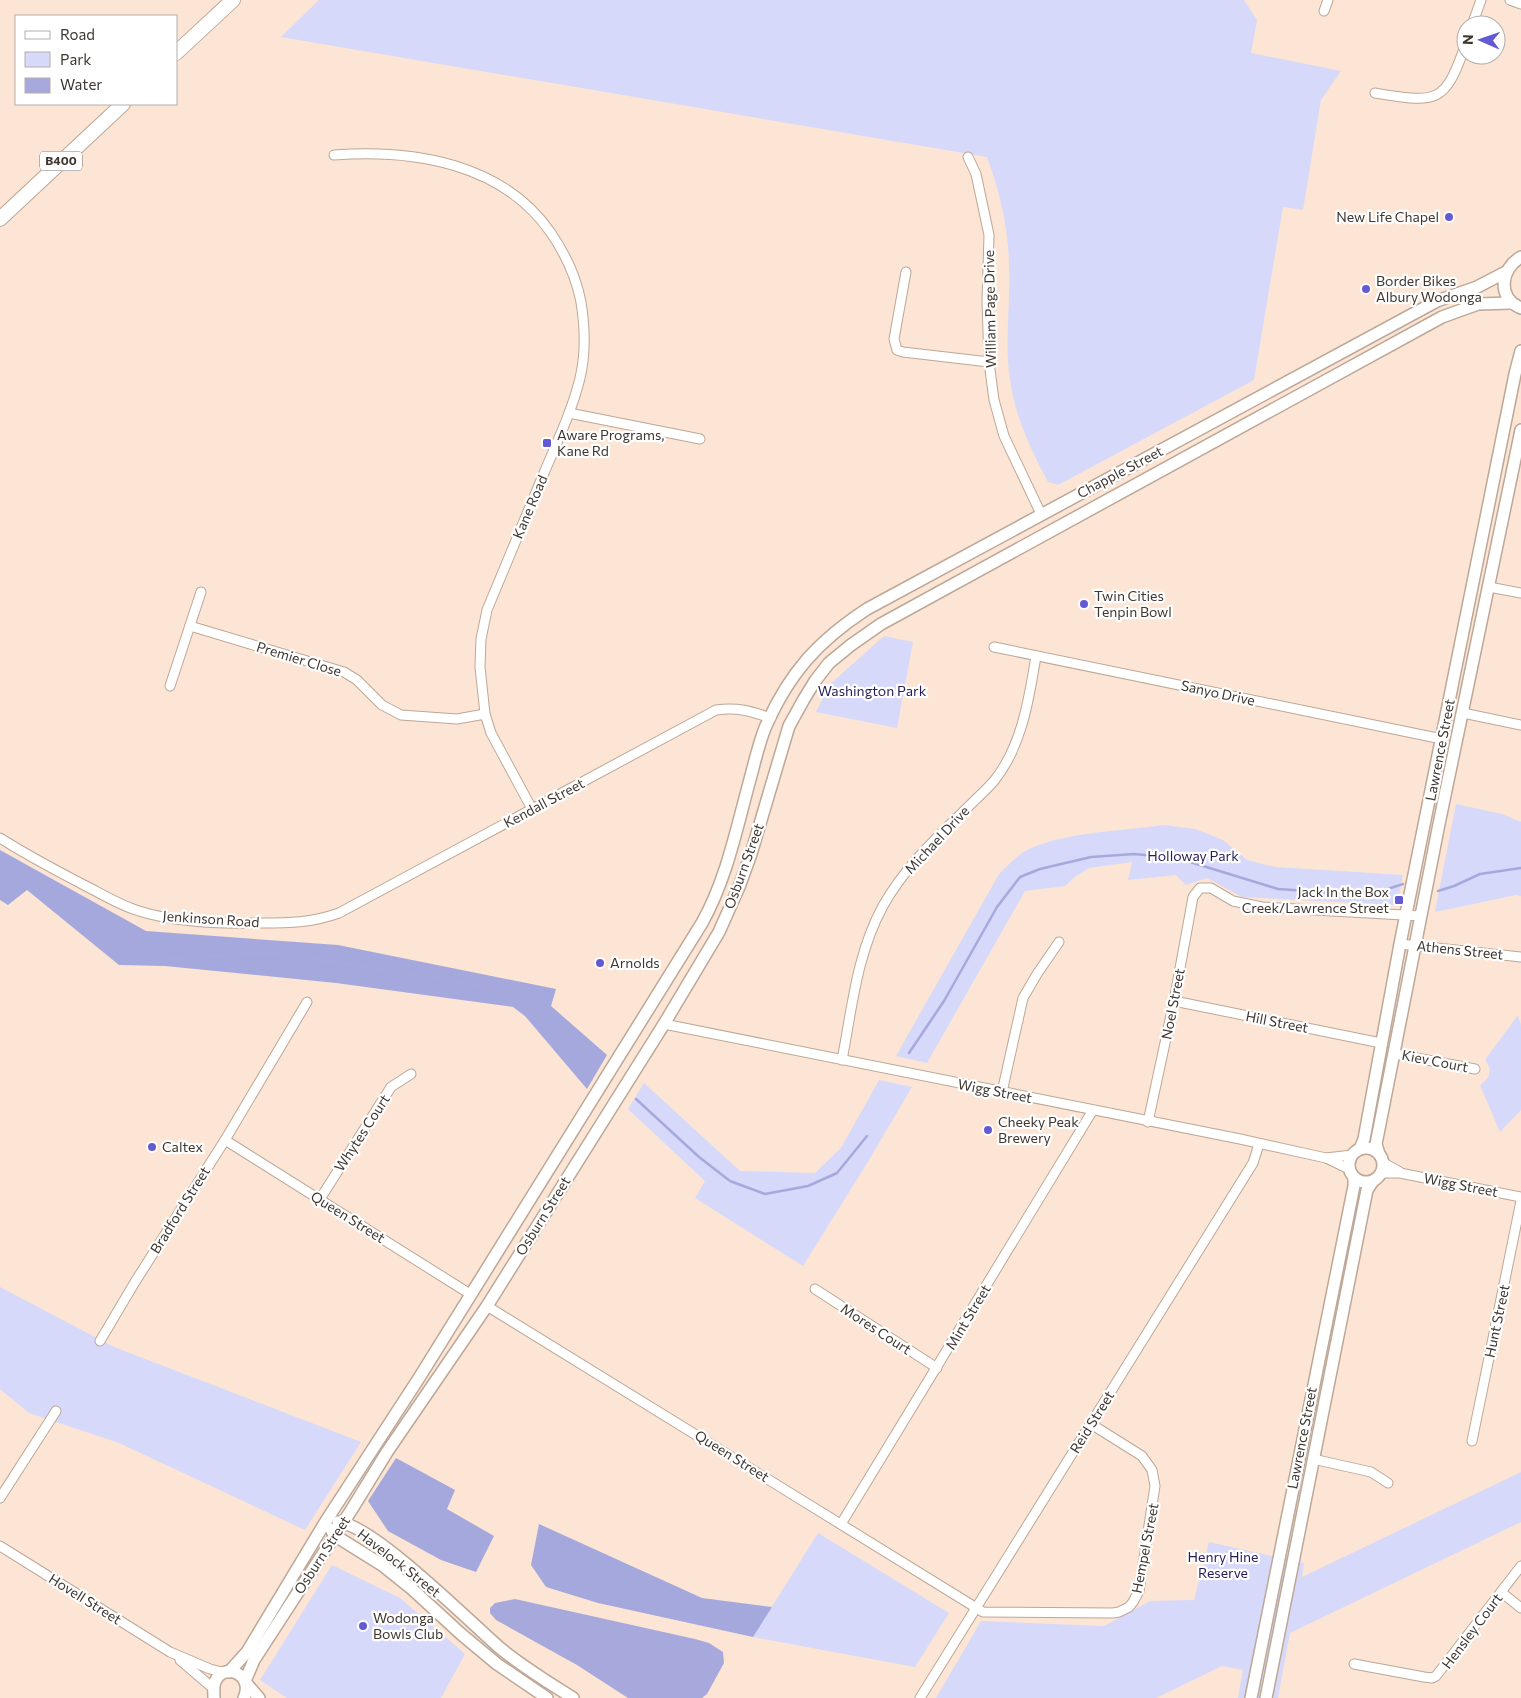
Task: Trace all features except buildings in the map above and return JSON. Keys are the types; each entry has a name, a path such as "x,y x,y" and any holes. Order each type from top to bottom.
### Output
{"main road":[{"path":"178,51 233,0"},
{"name":"B400","path":"0,219 122,105"}],"street":[{"path":"1324,11 1328,0"},
{"path":"1476,15 1481,0"},
{"path":"1510,0 1521,4"},
{"path":"1375,93 1413,99 1427,98 1440,94 1450,82 1457,65"},
{"name":"Kane Road","path":"334,155 390,154 448,164 486,177 519,198 546,225 566,255 578,288 585,348 570,413 487,610 481,639 480,667 485,714 491,733 532,809"},
{"name":"William Page Drive","path":"968,156 976,174 989,235 987,301 989,362 994,400 1004,436 1041,514"},
{"name":"Chapple Street","path":"771,718 786,688 800,667 824,641 867,609 1437,301 1478,287 1506,272 1509,266 1521,257"},
{"path":"906,272 894,339 898,350 989,362"},
{"path":"1506,272 1505,290 1516,305"},
{"name":"Chapple Street","path":"789,726 815,681 829,663 880,624 1442,317 1470,306 1516,305"},
{"name":"Lawrence Street","path":"1356,1152 1364,1139 1400,944 1521,351"},
{"path":"570,413 700,439"},
{"path":"1506,420 1521,422"},
{"name":"Lawrence Street","path":"1266,1698 1368,1190 1379,1167 1376,1144 1521,430"},
{"path":"1041,514 1052,531"},
{"path":"1489,587 1521,593"},
{"path":"170,686 201,592"},
{"name":"Premier Close","path":"190,626 344,672 357,680 382,705 401,715 457,720 485,714"},
{"name":"Sanyo Drive","path":"994,648 1442,739"},
{"name":"Michael Drive","path":"842,1060 861,959 883,905 918,857 994,780 1011,753 1022,726 1036,656"},
{"name":"Kendall Street","path":"321,920 339,913 716,710 729,708 745,709 771,718"},
{"path":"1448,710 1521,725"},
{"path":"771,718 789,726"},
{"name":"Osburn Street","path":"215,1694 218,1677 227,1672 247,1652 326,1521 419,1378 702,923 717,895 761,740 771,718"},
{"name":"Osburn Street","path":"244,1698 246,1692 245,1682 254,1660 387,1452 487,1306 664,1024 719,932 739,887 789,726"},
{"path":"1442,739 1457,742"},
{"name":"Jenkinson Road","path":"0,838 121,904 157,916 241,924 321,920"},
{"name":"Noel Street","path":"1148,1122 1174,1001 1192,897 1200,888 1211,888 1233,901 1262,906 1407,915"},
{"path":"1407,915 1421,916"},
{"path":"1002,1092 1023,998 1036,974 1059,942"},
{"name":"Athens Street","path":"1400,944 1521,957"},
{"name":"Hill Street","path":"1174,1001 1381,1043"},
{"name":"Bradford Street","path":"100,1341 225,1140 307,1002"},
{"path":"643,1016 664,1024"},
{"name":"Wigg Street","path":"664,1024 1326,1158 1351,1173"},
{"name":"Kiev Court","path":"1395,1054 1475,1069"},
{"name":"Whytes Court","path":"320,1199 391,1087 412,1074"},
{"name":"Mint Street","path":"841,1524 1094,1110"},
{"name":"Queen Street","path":"225,1140 470,1294"},
{"name":"Reid Street","path":"920,1698 1253,1163 1259,1144"},
{"path":"1370,1148 1379,1167 1363,1182 1351,1173 1348,1164 1356,1152 1370,1148"},
{"name":"Wigg Street","path":"1326,1158 1356,1152"},
{"name":"Wigg Street","path":"1379,1167 1400,1173 1521,1197"},
{"name":"Lawrence Street","path":"1251,1698 1354,1186 1351,1173"},
{"name":"Hunt Street","path":"1472,1440 1521,1201"},
{"name":"Mores Court","path":"815,1289 937,1368"},
{"path":"470,1294 487,1306"},
{"name":"Queen Street","path":"487,1306 976,1607"},
{"path":"1327,1316 1342,1318"},
{"path":"0,1498 56,1411"},
{"name":"Hempel Street","path":"976,1607 983,1612 1113,1613 1124,1610 1137,1596 1155,1496 1154,1476 1146,1459 1091,1424"},
{"path":"1299,1456 1371,1472 1388,1483"},
{"name":"Havelock Street","path":"326,1521 343,1522 354,1527 388,1550 519,1663 566,1696"},
{"name":"Havelock Street","path":"326,1521 334,1535 382,1566 412,1589 497,1664 547,1698"},
{"name":"Hovell Street","path":"0,1546 170,1652 204,1667 227,1672"},
{"name":"Hensley Court","path":"1354,1664 1424,1677 1434,1677 1440,1673 1521,1566"},
{"path":"1501,1592 1521,1608"},
{"path":"1262,1639 1278,1642"},
{"name":"Hovell Street","path":"170,1652 215,1694"},
{"path":"227,1672 240,1674 259,1698"}],"green space":[{"path":"319,0 1244,0 1257,20 1251,53 1341,71 1321,100 1303,210 1283,207 1254,380 1058,485 1048,482 1035,457 1019,419 1012,393 1008,365 1009,278 1007,237 996,183 987,157 281,37"},
{"name":"Washington Park","path":"884,636 913,642 897,728 816,712 829,685"},
{"path":"1456,804 1502,814 1521,822 1521,896 1516,895 1435,912"},
{"name":"Holloway Park","path":"1164,825 1195,829 1223,840 1247,860 1275,867 1403,875 1397,905 1242,897 1207,878 1186,885 1176,875 1128,880 1132,862 1089,868 1065,886 1025,891 927,1063 896,1056 999,874 1016,858 1036,846 1071,836"},
{"path":"1518,1015 1521,1025 1521,1110 1500,1132 1480,1085 1488,1077 1490,1070 1485,1060"},
{"path":"879,1080 912,1087 803,1266 695,1198 705,1181 628,1109 644,1083 740,1171 815,1173 841,1148"},
{"path":"0,1287 114,1347 361,1442 305,1530 119,1443 29,1413 0,1389"},
{"name":"Henry Hine Reserve","path":"1521,1472 1521,1522 1290,1633 1278,1698 1238,1698 1243,1670 1222,1666 1156,1698 936,1698 981,1621 1104,1626 1150,1601 1194,1600 1209,1542 1304,1563 1302,1577"},
{"path":"818,1533 949,1613 915,1667 753,1637"},
{"name":"Wodonga Bowls Club","path":"332,1565 400,1598 465,1654 441,1698 287,1698 260,1680"}],"shaded area":[{"path":"0,850 146,931 338,945 556,989 551,1006 607,1055 587,1089 525,1016 513,1007 336,983 165,966 119,965 27,890 8,905 0,900"},
{"path":"396,1458 455,1490 447,1509 494,1536 476,1572 441,1560 388,1531 368,1501"},
{"path":"539,1524 702,1598 772,1607 753,1637 598,1603 546,1587 531,1565"}],"water":[{"path":"515,1599 709,1643 723,1652 724,1663 707,1694 702,1698 628,1698 577,1665 496,1620 490,1613 490,1608 495,1603"}],"waterway":[{"path":"909,1053 944,1001 997,907 1020,877 1040,869 1091,857 1134,854 1177,858 1278,889 1375,893 1403,884"},
{"path":"0,868 34,882 105,919 141,945 172,959 269,952 486,987 535,1009 586,1063"},
{"path":"1438,891 1480,874 1521,868"},
{"path":"636,1099 699,1157 730,1181 765,1194 808,1186 837,1173 867,1136"}],"place":[{"name":"New Life Chapel","path":"1449,217"},
{"name":"Border Bikes Albury Wodonga","path":"1366,289"},
{"name":"Aware Programs, Kane Rd","path":"547,443"},
{"name":"Twin Cities Tenpin Bowl","path":"1084,604"},
{"name":"Jack In the Box Creek/Lawrence Street","path":"1399,900"},
{"name":"Arnolds","path":"600,963"},
{"name":"Cheeky Peak Brewery","path":"988,1130"},
{"name":"Caltex","path":"152,1147"},
{"name":"Wodonga Bowls Club","path":"363,1626"}]}
